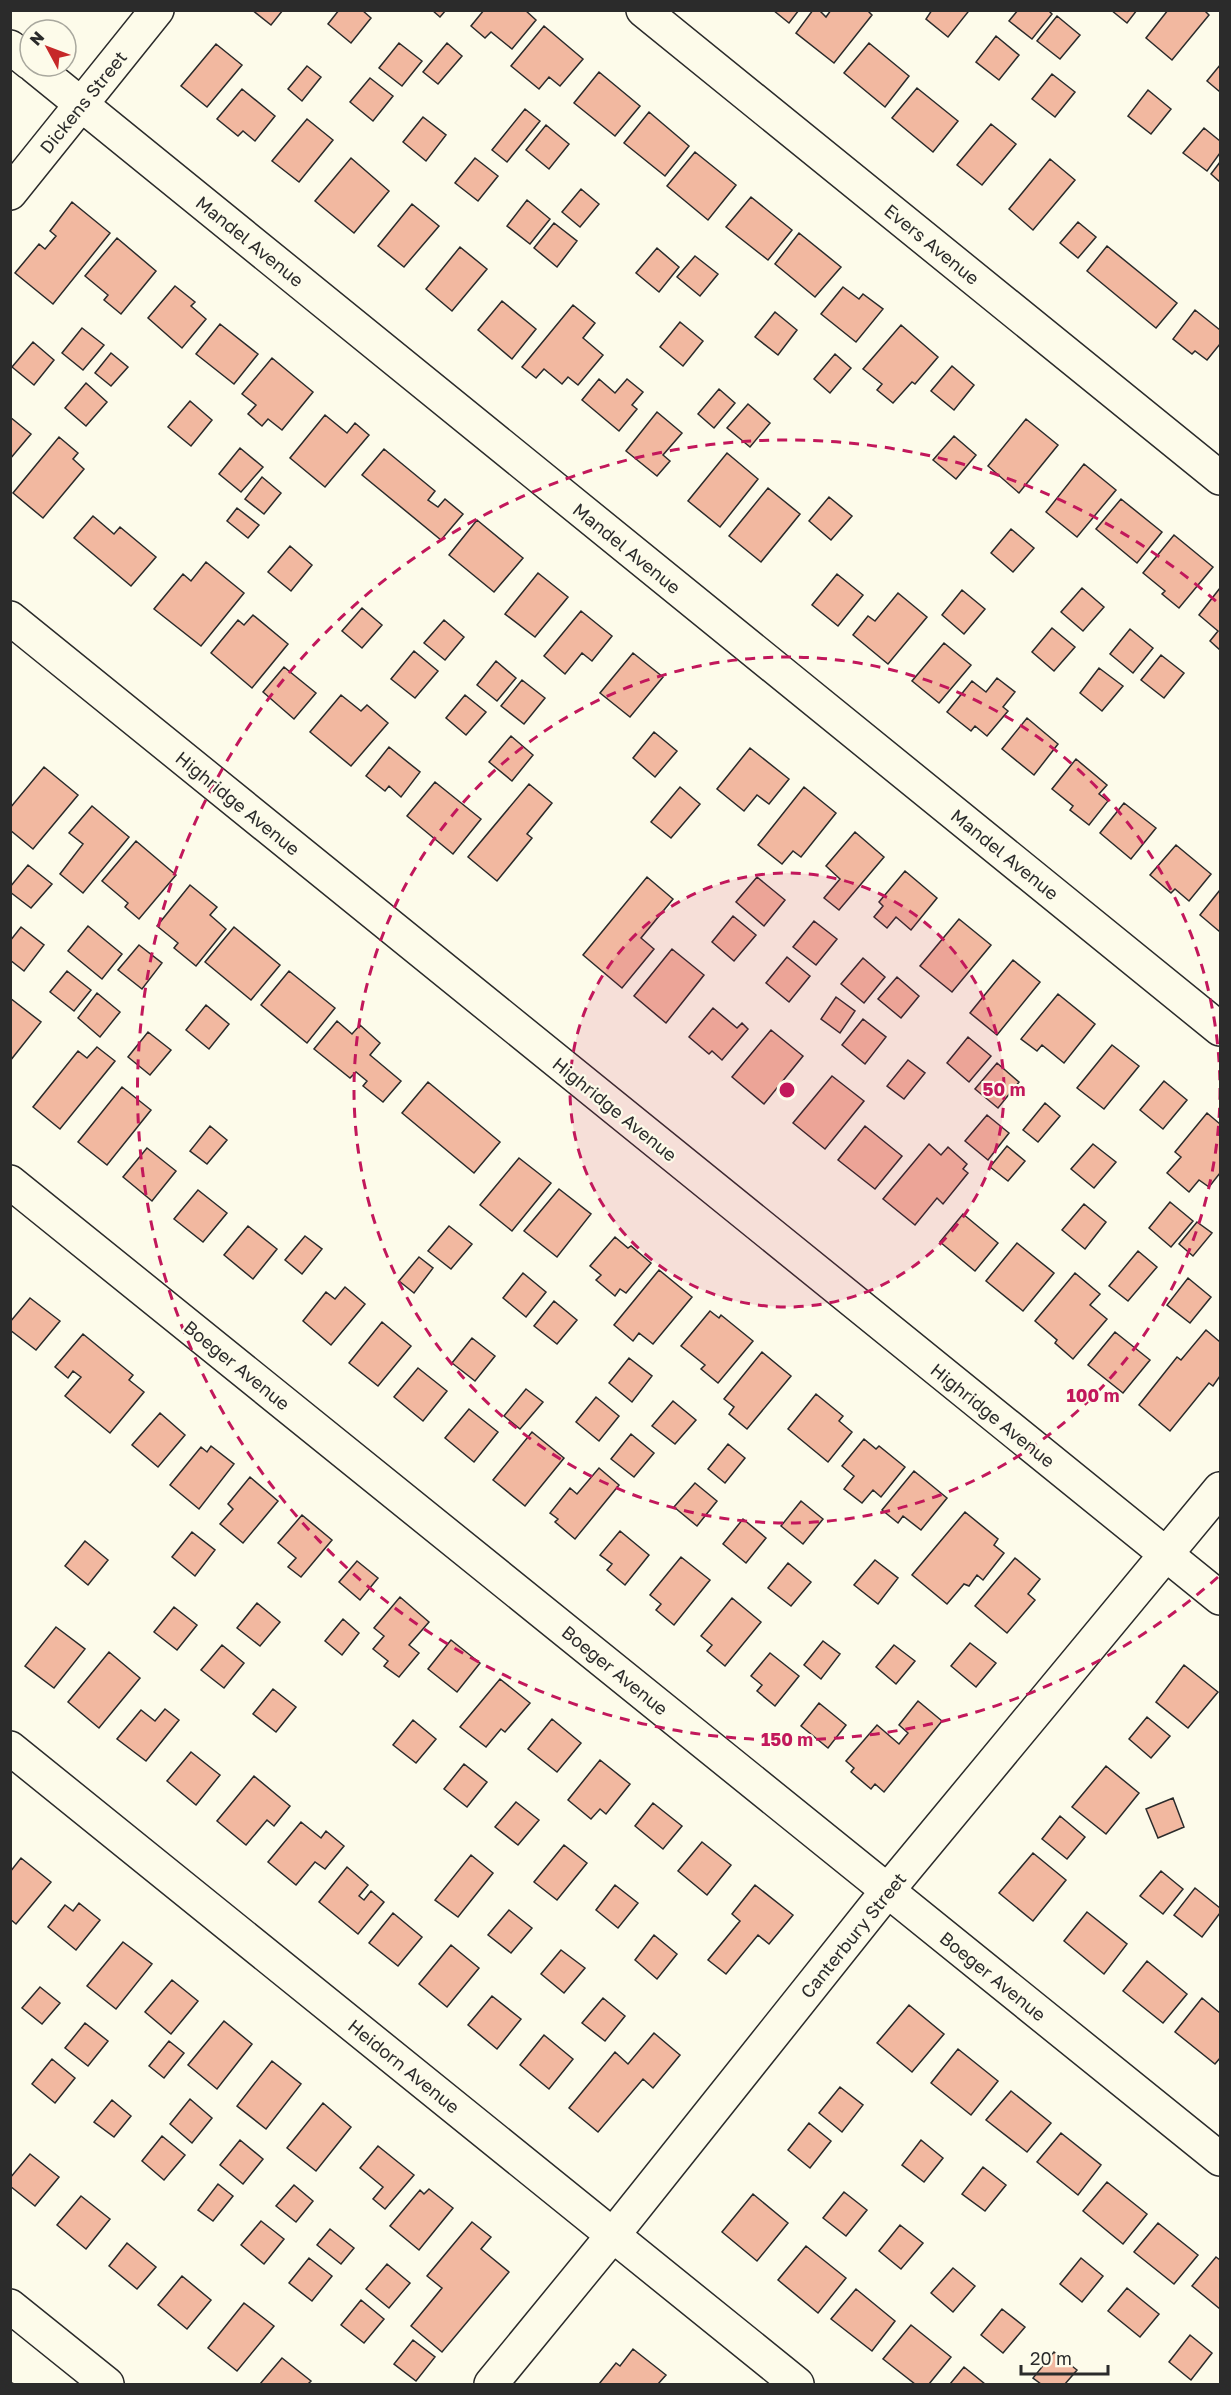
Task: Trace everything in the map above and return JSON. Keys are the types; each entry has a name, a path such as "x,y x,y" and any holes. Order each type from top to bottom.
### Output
{"street":[{"name":"Dickens Street","path":"10,193 157,10"},
{"name":"Evers Avenue","path":"643,10 1221,478"},
{"name":"Mandel Avenue","path":"49,78 1221,1029"},
{"name":"Highridge Avenue","path":"10,618 1221,1598"},
{"name":"Boeger Avenue","path":"10,1182 1221,2159"},
{"name":"Canterbury Street","path":"491,2385 614,2235 888,1890 1221,1489"},
{"name":"Heidorn Avenue","path":"10,1748 797,2385"},
{"path":"10,2306 107,2385"}],"building":[{"path":"252,10 283,10 271,25"},
{"path":"339,10 362,10 371,18 351,43 328,24"},
{"path":"432,10 446,10 440,17"},
{"path":"484,10 525,10 536,20 512,49 491,32 485,38 471,26"},
{"path":"773,10 799,10 789,23"},
{"path":"813,10 819,10 826,17 831,10 867,10 872,15 834,63 796,33"},
{"path":"932,10 967,10 968,12 948,37 926,19"},
{"path":"1018,10 1048,10 1052,14 1032,39 1009,21"},
{"path":"1111,10 1137,10 1127,23"},
{"path":"1168,10 1204,10 1209,15 1172,60 1146,38"},
{"path":"1057,16 1080,35 1060,59 1037,41"},
{"path":"544,26 583,59 560,86 549,77 539,89 511,66"},
{"path":"996,36 1019,55 999,80 976,62"},
{"path":"399,43 422,61 402,86 379,68"},
{"path":"447,43 462,56 438,84 423,72"},
{"path":"869,43 909,76 885,107 844,73"},
{"path":"216,44 242,65 207,107 181,86"},
{"path":"1220,65 1220,92 1207,81"},
{"path":"307,66 321,77 302,101 288,89"},
{"path":"599,72 640,106 615,136 574,103"},
{"path":"1052,74 1075,92 1055,117 1032,99"},
{"path":"370,78 393,96 373,121 350,102"},
{"path":"917,88 958,121 933,152 892,118"},
{"path":"242,89 275,116 255,141 243,131 238,136 217,119"},
{"path":"1148,90 1171,109 1151,134 1128,116"},
{"path":"525,109 540,121 507,162 492,150"},
{"path":"649,112 689,146 665,176 624,143"},
{"path":"423,117 446,135 426,161 403,142"},
{"path":"307,119 333,140 299,182 272,161"},
{"path":"991,124 1016,144 982,185 957,165"},
{"path":"546,125 569,144 549,169 526,150"},
{"path":"1204,128 1220,141 1220,153 1207,171 1183,153"},
{"path":"695,152 736,185 708,220 667,186"},
{"path":"351,158 389,191 354,233 315,201"},
{"path":"475,158 498,176 478,201 455,183"},
{"path":"1050,159 1075,180 1033,230 1009,209"},
{"path":"1220,162 1220,182 1211,174"},
{"path":"581,189 599,204 580,227 562,212"},
{"path":"751,197 792,230 768,260 726,227"},
{"path":"527,200 550,219 530,244 507,226"},
{"path":"72,202 110,233 53,304 15,273 39,244 45,249 56,236 50,231"},
{"path":"412,204 439,226 404,267 378,246"},
{"path":"1078,222 1096,237 1078,258 1060,243"},
{"path":"554,223 577,241 557,267 534,248"},
{"path":"799,233 841,267 815,297 775,264"},
{"path":"117,238 156,271 121,314 104,300 108,295 85,276"},
{"path":"1107,246 1177,303 1156,328 1087,271"},
{"path":"460,247 487,269 452,311 426,289"},
{"path":"657,248 679,267 659,292 636,273"},
{"path":"695,256 718,274 700,296 677,277"},
{"path":"175,286 195,302 191,306 206,319 182,348 148,318"},
{"path":"843,287 859,299 863,294 883,309 856,342 821,314"},
{"path":"502,301 536,329 512,359 478,330"},
{"path":"573,305 595,323 583,338 603,355 578,385 568,377 562,384 544,369 536,378 522,367"},
{"path":"1195,310 1220,330 1220,344 1207,360 1195,351 1192,354 1173,339"},
{"path":"775,312 797,330 778,355 755,337"},
{"path":"680,322 703,341 683,366 660,347"},
{"path":"220,324 258,354 234,384 196,354"},
{"path":"901,325 938,357 915,384 912,382 893,403 877,390 882,384 863,369"},
{"path":"82,328 104,345 83,370 62,353"},
{"path":"33,342 54,360 34,385 12,367"},
{"path":"111,353 128,367 111,386 95,373"},
{"path":"835,354 851,368 830,393 814,379"},
{"path":"272,358 313,392 282,430 268,419 262,426 248,414 256,405 242,394"},
{"path":"952,366 974,385 954,410 931,391"},
{"path":"599,379 615,393 627,379 643,392 632,405 637,409 619,431 582,400"},
{"path":"86,383 107,402 86,426 65,408"},
{"path":"719,389 735,403 714,428 698,414"},
{"path":"190,401 212,420 191,446 168,427"},
{"path":"748,404 770,423 750,447 727,428"},
{"path":"657,412 682,433 663,455 670,461 657,476 626,451"},
{"path":"325,415 347,433 355,423 369,435 325,487 290,458"},
{"path":"10,417 31,434 10,459"},
{"path":"1026,419 1058,445 1019,493 988,466"},
{"path":"954,436 976,455 956,479 933,460"},
{"path":"59,437 78,453 73,459 84,469 43,518 13,493"},
{"path":"240,448 263,467 241,492 219,474"},
{"path":"384,449 435,491 428,500 438,507 445,499 463,514 441,540 362,475"},
{"path":"727,453 758,479 720,527 688,501"},
{"path":"1084,464 1116,490 1077,537 1046,512"},
{"path":"262,477 281,493 264,514 245,499"},
{"path":"768,488 800,514 761,562 729,536"},
{"path":"829,497 852,516 831,540 809,521"},
{"path":"1121,499 1162,532 1137,563 1096,529"},
{"path":"237,508 259,525 248,538 227,521"},
{"path":"93,516 114,534 120,527 156,557 131,586 74,538"},
{"path":"477,520 523,558 494,592 449,555"},
{"path":"1011,529 1034,548 1013,572 991,553"},
{"path":"1174,535 1213,567 1179,608 1162,594 1165,591 1143,573"},
{"path":"290,546 312,565 291,591 268,572"},
{"path":"206,562 244,593 201,646 154,609 183,574 191,581"},
{"path":"538,573 568,597 535,637 505,614"},
{"path":"837,574 863,595 838,626 812,605"},
{"path":"1082,588 1104,607 1083,631 1061,612"},
{"path":"1220,588 1220,650 1210,641 1218,631 1199,615"},
{"path":"962,590 985,609 964,634 942,615"},
{"path":"898,593 927,617 888,664 853,635 868,616 875,621"},
{"path":"362,608 382,625 362,648 342,631"},
{"path":"581,611 612,636 592,661 582,653 565,674 544,656"},
{"path":"253,615 288,644 252,688 211,653 238,620 244,625"},
{"path":"444,620 464,637 445,660 424,643"},
{"path":"1052,628 1075,647 1054,671 1032,652"},
{"path":"1130,629 1153,648 1133,673 1110,654"},
{"path":"944,643 971,665 939,703 912,681"},
{"path":"414,651 438,671 415,698 391,679"},
{"path":"633,653 663,677 630,717 600,693"},
{"path":"1161,655 1184,673 1164,698 1141,680"},
{"path":"496,661 516,678 497,701 477,685"},
{"path":"284,667 316,693 294,719 263,692"},
{"path":"1099,668 1123,686 1102,711 1080,693"},
{"path":"997,678 1015,692 1003,707 1008,711 987,736 975,726 971,731 947,712 972,681 986,692"},
{"path":"522,680 545,698 524,724 501,706"},
{"path":"341,695 361,711 367,705 388,723 351,766 310,732"},
{"path":"465,695 486,712 466,735 446,718"},
{"path":"1027,718 1058,744 1034,775 1002,749"},
{"path":"654,732 677,751 655,777 633,758"},
{"path":"511,736 533,755 512,781 489,762"},
{"path":"389,747 420,772 401,797 389,786 385,791 366,776"},
{"path":"750,748 789,779 769,804 757,795 744,811 717,789"},
{"path":"1076,759 1107,785 1099,794 1108,801 1089,825 1070,810 1073,806 1052,789"},
{"path":"44,767 78,795 33,849 10,830 10,808"},
{"path":"435,782 481,819 453,854 407,816"},
{"path":"529,784 552,803 527,834 532,838 497,881 468,857"},
{"path":"680,787 700,804 671,838 651,822"},
{"path":"804,787 836,813 801,857 793,851 782,864 758,845"},
{"path":"1124,803 1156,828 1131,859 1100,833"},
{"path":"92,806 129,837 83,893 60,874 83,844 69,833"},
{"path":"855,832 884,857 839,910 824,898 840,879 826,866"},
{"path":"136,841 176,875 139,919 125,907 128,903 102,881"},
{"path":"1176,845 1211,874 1189,901 1175,889 1171,893 1150,875"},
{"path":"28,865 52,884 31,908 10,892 10,887"},
{"path":"905,871 937,898 911,930 896,917 887,928 874,917 883,906 879,902"},
{"path":"647,877 673,899 641,938 654,949 622,988 583,955"},
{"path":"757,877 785,900 764,926 736,902"},
{"path":"190,885 217,907 210,915 226,929 196,966 174,948 178,943 157,926"},
{"path":"1220,890 1220,932 1200,915"},
{"path":"733,916 756,935 734,961 712,942"},
{"path":"959,919 991,945 952,992 920,966"},
{"path":"814,921 837,939 816,965 793,947"},
{"path":"88,926 122,954 102,979 68,951"},
{"path":"21,927 44,945 24,971 10,960 10,941"},
{"path":"234,927 280,965 251,1000 205,962"},
{"path":"139,945 162,963 142,989 118,970"},
{"path":"672,949 704,975 666,1023 634,996"},
{"path":"787,957 810,976 789,1002 766,983"},
{"path":"863,958 885,977 864,1003 841,984"},
{"path":"1013,960 1040,982 997,1035 970,1013"},
{"path":"67,971 91,990 74,1011 50,992"},
{"path":"289,971 335,1008 307,1043 261,1005"},
{"path":"897,977 919,996 901,1018 878,999"},
{"path":"97,993 120,1012 100,1037 78,1018"},
{"path":"1058,994 1095,1024 1064,1063 1042,1045 1037,1051 1021,1039"},
{"path":"836,997 855,1011 840,1033 821,1019"},
{"path":"10,998 41,1022 10,1061"},
{"path":"206,1005 229,1024 209,1049 186,1030"},
{"path":"713,1008 737,1028 742,1023 748,1029 722,1060 712,1051 709,1054 689,1037"},
{"path":"863,1019 886,1037 865,1064 842,1045"},
{"path":"337,1021 352,1034 360,1025 380,1043 370,1055 401,1081 383,1102 363,1086 367,1081 356,1072 350,1078 314,1049"},
{"path":"771,1030 803,1056 764,1104 732,1077"},
{"path":"148,1032 171,1050 150,1075 128,1057"},
{"path":"968,1037 991,1056 969,1082 947,1063"},
{"path":"1112,1045 1139,1066 1104,1109 1077,1088"},
{"path":"97,1047 115,1061 60,1129 33,1107 78,1051 87,1058"},
{"path":"908,1060 925,1073 904,1099 887,1086"},
{"path":"997,1063 1019,1082 998,1108 975,1089"},
{"path":"832,1076 864,1101 825,1149 793,1123"},
{"path":"1164,1081 1187,1100 1163,1129 1140,1110"},
{"path":"428,1082 500,1142 474,1173 402,1113"},
{"path":"122,1087 151,1110 107,1165 78,1142"},
{"path":"1045,1103 1060,1116 1038,1142 1023,1130"},
{"path":"1207,1113 1220,1124 1220,1173 1209,1187 1199,1180 1189,1192 1167,1173 1181,1157 1175,1152"},
{"path":"987,1115 1009,1133 988,1160 965,1141"},
{"path":"210,1126 227,1140 207,1164 190,1151"},
{"path":"865,1126 902,1156 875,1189 838,1160"},
{"path":"929,1144 941,1155 948,1147 967,1164 963,1169 968,1173 943,1204 937,1198 915,1225 883,1199"},
{"path":"1093,1144 1116,1162 1094,1188 1071,1169"},
{"path":"1007,1146 1025,1161 1008,1181 990,1167"},
{"path":"147,1148 176,1171 152,1201 123,1177"},
{"path":"519,1158 551,1183 512,1231 480,1205"},
{"path":"559,1189 591,1214 557,1257 524,1231"},
{"path":"198,1190 227,1213 203,1242 174,1219"},
{"path":"1170,1202 1193,1221 1171,1247 1149,1228"},
{"path":"1084,1204 1106,1222 1085,1249 1062,1230"},
{"path":"963,1214 998,1243 975,1271 940,1242"},
{"path":"1197,1222 1212,1233 1193,1256 1179,1244"},
{"path":"248,1226 277,1249 253,1279 224,1255"},
{"path":"449,1226 472,1244 451,1269 428,1251"},
{"path":"305,1236 322,1249 302,1274 285,1260"},
{"path":"615,1237 628,1248 631,1246 651,1263 626,1293 620,1289 615,1296 596,1280 601,1275 590,1266"},
{"path":"1017,1243 1054,1273 1023,1311 986,1281"},
{"path":"1138,1251 1157,1267 1128,1301 1109,1286"},
{"path":"419,1257 433,1268 414,1293 399,1281"},
{"path":"659,1270 692,1297 653,1344 639,1333 633,1341 614,1325"},
{"path":"523,1273 546,1292 526,1317 503,1298"},
{"path":"1075,1273 1100,1294 1090,1305 1107,1319 1073,1359 1055,1343 1057,1340 1035,1321"},
{"path":"1188,1278 1211,1297 1190,1323 1167,1305"},
{"path":"345,1287 365,1304 331,1345 303,1321 326,1292 335,1299"},
{"path":"30,1298 60,1321 36,1350 10,1330 10,1322"},
{"path":"554,1301 577,1320 557,1344 534,1326"},
{"path":"710,1311 719,1318 721,1315 753,1341 718,1383 701,1369 705,1365 681,1346"},
{"path":"382,1322 411,1346 378,1386 349,1363"},
{"path":"1206,1330 1220,1342 1220,1376 1213,1386 1209,1383 1170,1431 1139,1405 1177,1357 1181,1360"},
{"path":"1115,1332 1150,1360 1123,1393 1088,1365"},
{"path":"83,1334 133,1375 129,1380 144,1392 110,1433 65,1396 81,1377 73,1371 68,1378 55,1367"},
{"path":"472,1338 495,1356 475,1381 452,1363"},
{"path":"762,1352 791,1376 747,1429 729,1414 734,1407 724,1399"},
{"path":"629,1358 652,1376 632,1402 609,1383"},
{"path":"418,1368 447,1391 423,1421 394,1397"},
{"path":"526,1389 543,1402 520,1429 504,1416"},
{"path":"816,1394 843,1416 839,1421 852,1432 828,1462 788,1429"},
{"path":"596,1397 619,1416 599,1441 576,1422"},
{"path":"673,1401 696,1420 675,1444 652,1426"},
{"path":"469,1409 498,1432 474,1462 445,1438"},
{"path":"160,1413 185,1435 158,1467 132,1445"},
{"path":"532,1432 564,1458 525,1506 493,1480"},
{"path":"631,1434 654,1453 634,1477 611,1459"},
{"path":"864,1439 876,1449 879,1446 905,1467 881,1497 873,1490 862,1503 844,1489 854,1476 842,1466"},
{"path":"728,1444 745,1458 725,1483 708,1469"},
{"path":"211,1446 234,1464 199,1509 170,1485 201,1447 207,1452"},
{"path":"599,1468 619,1485 575,1539 555,1522 558,1519 550,1513 570,1488 577,1494"},
{"path":"914,1471 947,1498 921,1530 903,1516 898,1523 882,1510"},
{"path":"250,1477 278,1501 243,1543 220,1524 233,1509 228,1504"},
{"path":"695,1483 717,1501 697,1526 674,1507"},
{"path":"801,1501 823,1519 803,1544 781,1526"},
{"path":"965,1512 998,1539 994,1545 1004,1553 983,1580 977,1575 969,1586 964,1584 947,1604 912,1575"},
{"path":"302,1515 332,1540 301,1577 288,1567 296,1558 278,1543"},
{"path":"743,1519 766,1538 746,1563 723,1544"},
{"path":"620,1531 649,1555 625,1585 607,1570 612,1564 600,1555"},
{"path":"192,1532 215,1550 195,1576 172,1557"},
{"path":"85,1541 108,1560 88,1585 65,1566"},
{"path":"681,1557 710,1580 674,1625 656,1610 661,1604 650,1595"},
{"path":"1015,1558 1040,1579 1028,1594 1035,1600 1007,1633 975,1606"},
{"path":"875,1560 898,1578 878,1604 854,1585"},
{"path":"357,1561 378,1578 360,1600 339,1582"},
{"path":"788,1563 811,1582 791,1606 768,1588"},
{"path":"400,1597 429,1622 409,1645 419,1653 399,1677 384,1666 388,1661 373,1649 384,1636 374,1628"},
{"path":"732,1598 761,1622 725,1666 707,1651 712,1645 701,1636"},
{"path":"257,1603 280,1622 260,1646 237,1628"},
{"path":"174,1607 197,1625 177,1650 154,1632"},
{"path":"343,1619 359,1633 342,1655 325,1641"},
{"path":"56,1627 85,1649 54,1688 25,1666"},
{"path":"451,1640 480,1663 457,1692 428,1669"},
{"path":"823,1641 840,1654 821,1679 804,1665"},
{"path":"970,1643 996,1663 976,1687 951,1666"},
{"path":"222,1645 244,1663 224,1688 201,1670"},
{"path":"894,1645 915,1661 896,1684 876,1667"},
{"path":"109,1652 140,1678 99,1728 68,1702"},
{"path":"770,1653 799,1676 775,1706 757,1691 762,1685 751,1676"},
{"path":"1184,1665 1218,1692 1188,1728 1156,1702"},
{"path":"500,1679 530,1703 505,1732 501,1729 486,1747 460,1727"},
{"path":"273,1689 296,1707 276,1732 253,1714"},
{"path":"918,1701 942,1721 884,1792 875,1784 871,1789 851,1772 854,1768 846,1761 877,1725 899,1744 908,1733 899,1725"},
{"path":"819,1703 846,1725 828,1748 801,1726"},
{"path":"165,1709 179,1720 146,1761 117,1739 141,1710 155,1721"},
{"path":"1147,1717 1170,1736 1151,1758 1129,1739"},
{"path":"552,1719 581,1743 557,1772 528,1749"},
{"path":"413,1720 436,1739 416,1763 393,1745"},
{"path":"191,1752 220,1775 196,1805 167,1781"},
{"path":"600,1760 630,1784 606,1814 600,1809 591,1819 568,1800"},
{"path":"464,1764 487,1782 467,1807 444,1789"},
{"path":"1106,1766 1139,1793 1106,1834 1072,1807"},
{"path":"254,1776 290,1806 274,1826 267,1820 246,1845 217,1821"},
{"path":"1173,1798 1184,1827 1158,1838 1146,1809"},
{"path":"516,1802 539,1820 518,1845 495,1827"},
{"path":"653,1803 682,1826 663,1849 635,1826"},
{"path":"1060,1816 1085,1837 1067,1859 1042,1839"},
{"path":"301,1822 321,1838 326,1831 344,1846 325,1869 315,1862 296,1885 268,1862"},
{"path":"702,1842 731,1865 707,1895 678,1871"},
{"path":"564,1845 587,1863 557,1900 534,1882"},
{"path":"1033,1853 1066,1880 1033,1921 999,1893"},
{"path":"471,1855 493,1873 458,1917 435,1900"},
{"path":"21,1858 51,1882 16,1924 10,1919 10,1872"},
{"path":"347,1867 368,1885 359,1896 364,1900 371,1891 384,1902 358,1934 319,1902"},
{"path":"1161,1871 1183,1889 1163,1914 1140,1896"},
{"path":"615,1885 638,1903 618,1928 596,1910"},
{"path":"755,1885 793,1915 769,1944 758,1935 726,1974 708,1960 740,1921 732,1914"},
{"path":"1195,1888 1220,1908 1220,1913 1202,1937 1174,1915"},
{"path":"79,1903 100,1920 76,1950 48,1927 65,1905 73,1911"},
{"path":"509,1910 532,1928 511,1953 488,1935"},
{"path":"1087,1912 1127,1944 1104,1974 1064,1941"},
{"path":"393,1913 422,1937 398,1966 369,1943"},
{"path":"654,1935 677,1954 657,1979 635,1960"},
{"path":"123,1942 152,1964 116,2009 87,1986"},
{"path":"451,1945 479,1968 447,2007 419,1984"},
{"path":"561,1950 585,1968 564,1993 541,1974"},
{"path":"1147,1961 1187,1994 1163,2023 1123,1991"},
{"path":"172,1980 198,2001 171,2034 145,2012"},
{"path":"40,1987 60,2003 42,2024 22,2008"},
{"path":"492,1996 521,2019 497,2049 468,2025"},
{"path":"603,1998 625,2016 605,2041 582,2023"},
{"path":"1202,1998 1220,2013 1220,2058 1215,2064 1175,2032"},
{"path":"909,2005 944,2034 912,2072 877,2043"},
{"path":"224,2021 252,2044 217,2089 188,2065"},
{"path":"85,2023 108,2041 88,2066 65,2048"},
{"path":"654,2033 680,2055 653,2088 643,2079 598,2132 569,2108 615,2052 628,2064"},
{"path":"544,2035 573,2059 549,2089 520,2065"},
{"path":"169,2041 184,2053 164,2078 149,2066"},
{"path":"958,2049 998,2081 971,2115 931,2083"},
{"path":"52,2059 75,2078 55,2103 32,2084"},
{"path":"272,2061 301,2084 266,2129 237,2106"},
{"path":"840,2087 863,2105 842,2132 819,2113"},
{"path":"1011,2091 1051,2123 1027,2152 986,2120"},
{"path":"190,2099 212,2118 192,2143 170,2124"},
{"path":"112,2100 131,2116 114,2137 94,2122"},
{"path":"323,2103 351,2127 316,2171 287,2148"},
{"path":"809,2123 831,2141 810,2168 788,2150"},
{"path":"1061,2133 1101,2165 1078,2195 1037,2162"},
{"path":"162,2136 185,2155 164,2180 142,2161"},
{"path":"240,2140 263,2159 243,2184 220,2165"},
{"path":"921,2140 943,2158 924,2182 902,2165"},
{"path":"378,2146 414,2175 385,2209 373,2199 383,2187 360,2168"},
{"path":"30,2154 59,2177 35,2206 10,2186 10,2178"},
{"path":"983,2167 1006,2185 985,2211 962,2194"},
{"path":"1107,2182 1147,2214 1123,2244 1083,2211"},
{"path":"218,2184 233,2196 213,2221 198,2210"},
{"path":"294,2185 313,2201 296,2222 276,2206"},
{"path":"429,2189 453,2208 419,2250 390,2226 420,2190 424,2194"},
{"path":"844,2192 867,2210 846,2236 823,2218"},
{"path":"753,2194 788,2223 757,2261 722,2232"},
{"path":"81,2196 110,2219 86,2249 57,2225"},
{"path":"261,2221 284,2239 264,2264 241,2245"},
{"path":"472,2222 491,2237 481,2249 509,2272 442,2352 411,2326 442,2288 427,2276"},
{"path":"1158,2223 1198,2255 1174,2284 1134,2252"},
{"path":"900,2225 923,2243 901,2269 879,2251"},
{"path":"330,2229 354,2248 341,2264 317,2245"},
{"path":"127,2243 156,2267 137,2289 109,2266"},
{"path":"806,2246 846,2278 818,2313 778,2280"},
{"path":"1216,2257 1220,2260 1220,2309 1192,2286"},
{"path":"309,2258 332,2276 312,2301 289,2283"},
{"path":"1081,2258 1103,2276 1082,2302 1060,2284"},
{"path":"387,2264 410,2283 389,2308 366,2289"},
{"path":"953,2268 975,2286 953,2312 931,2293"},
{"path":"182,2276 211,2300 187,2329 158,2305"},
{"path":"1127,2288 1159,2314 1140,2337 1108,2311"},
{"path":"856,2289 895,2321 872,2351 831,2319"},
{"path":"361,2300 384,2319 364,2343 341,2325"},
{"path":"244,2303 274,2326 237,2371 208,2348"},
{"path":"1002,2309 1025,2327 1003,2353 981,2335"},
{"path":"911,2325 951,2357 929,2384 915,2384 883,2359"},
{"path":"1190,2335 1212,2353 1191,2380 1169,2362"},
{"path":"413,2340 435,2357 416,2381 394,2364"},
{"path":"633,2349 666,2375 658,2384 599,2384 616,2363 620,2366"},
{"path":"1054,2352 1077,2370 1065,2384 1041,2384 1033,2378"},
{"path":"282,2358 311,2381 308,2384 260,2384"},
{"path":"964,2367 985,2384 950,2384"}],"fence":[{"path":"10,2382 14,2384"}]}
